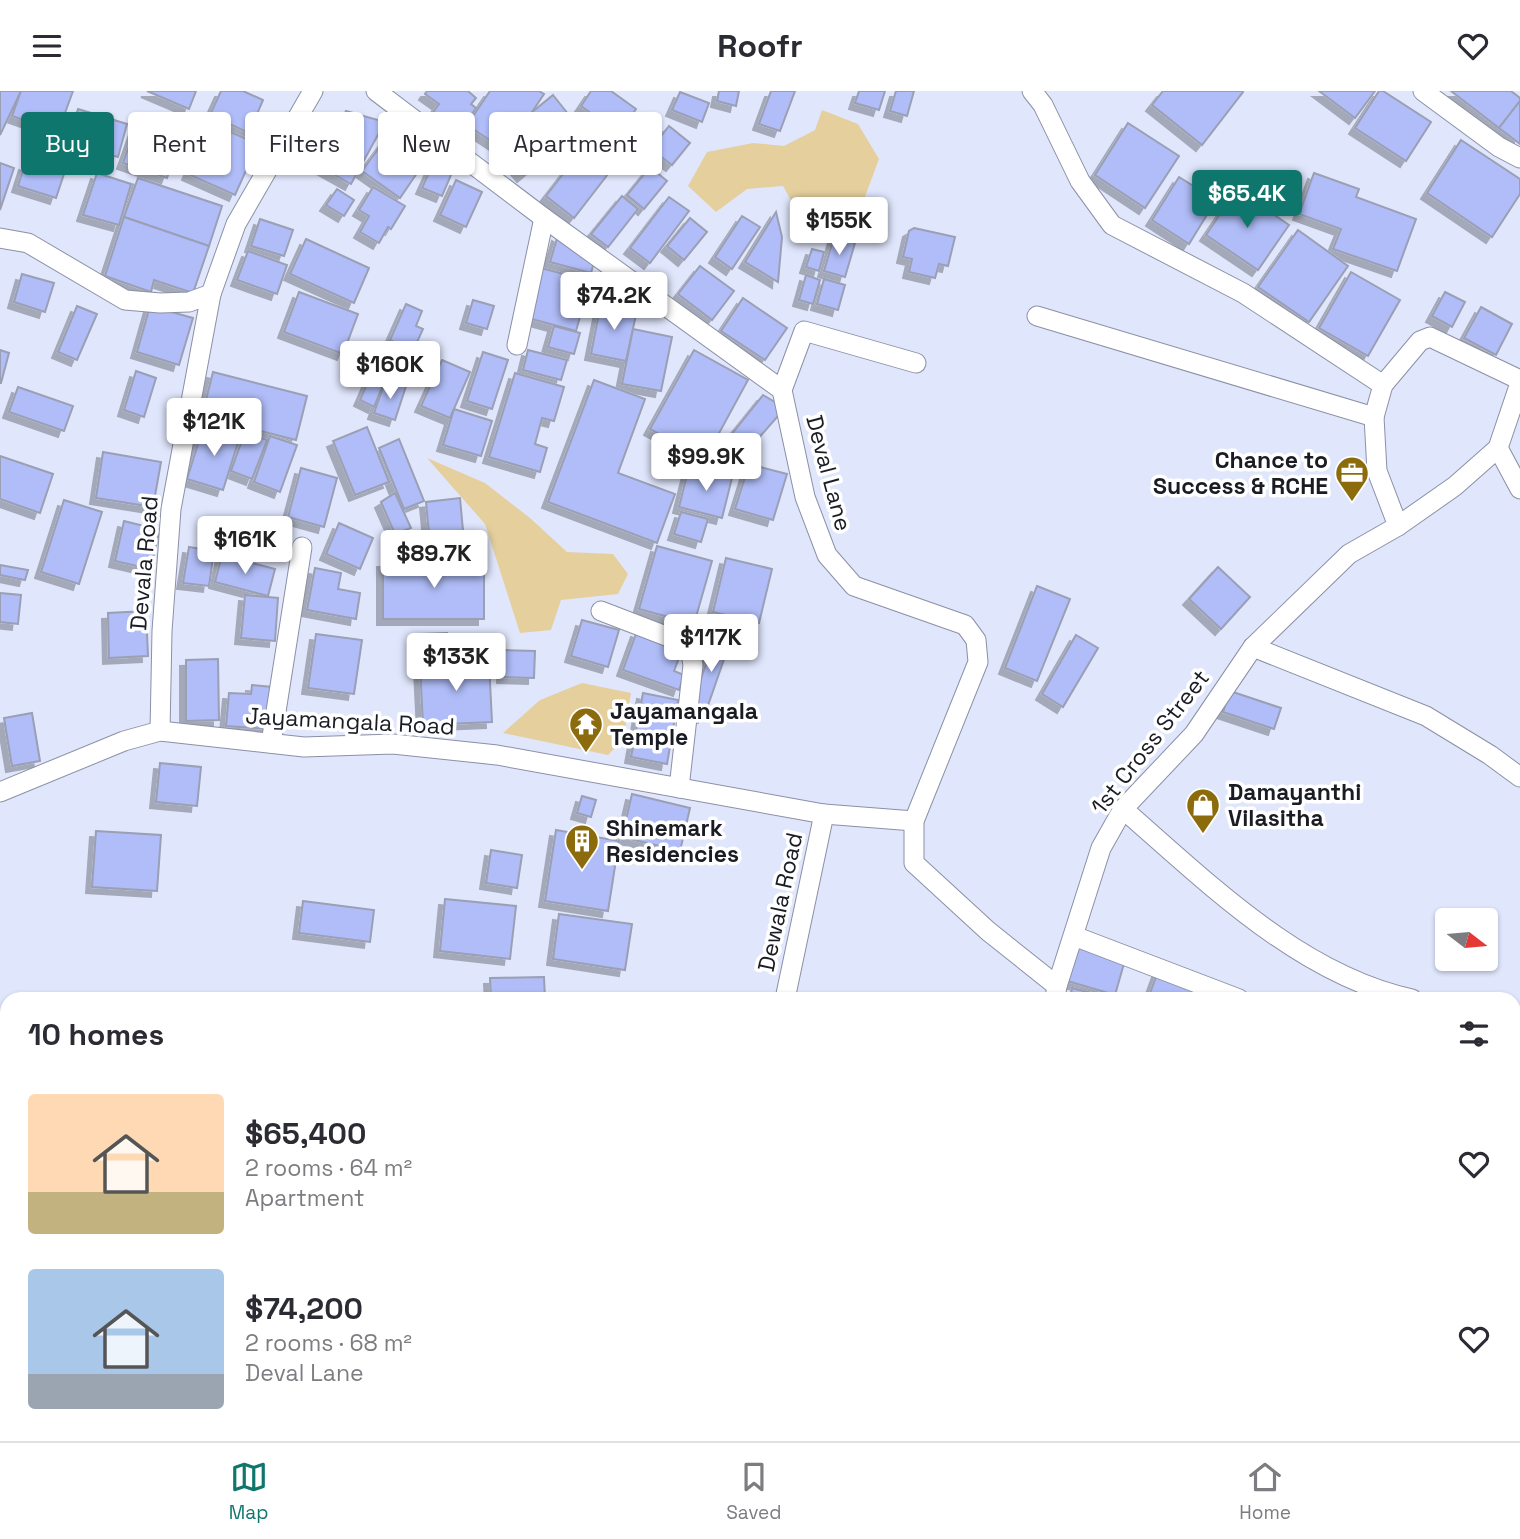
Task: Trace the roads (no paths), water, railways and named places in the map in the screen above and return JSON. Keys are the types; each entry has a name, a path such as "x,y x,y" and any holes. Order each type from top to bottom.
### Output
{"street":[{"name":"Devala Road","path":"160,731 162,631 171,509 211,295 236,224 313,91"},
{"path":"376,91 544,218 782,390 804,331 916,363"},
{"path":"1032,91 1043,104 1080,181 1112,225 1243,293 1383,385"},
{"path":"1423,91 1499,147 1520,158"},
{"path":"517,345 544,218"},
{"path":"0,239 28,243 125,300 189,302 211,295"},
{"path":"1037,316 1374,417"},
{"path":"1398,526 1377,471 1374,417 1383,385 1420,341 1430,337 1520,381"},
{"name":"1st Cross Street","path":"1056,992 1101,848 1123,809 1194,734 1253,647 1349,554 1398,526 1455,486 1498,448 1520,381"},
{"name":"Deval Lane","path":"782,390 805,497 827,555 854,586 965,625 976,640 978,662 914,821 914,863 1055,992"},
{"path":"1498,448 1520,489"},
{"path":"271,744 302,547"},
{"path":"601,611 679,641 690,648 693,665 679,788"},
{"path":"1253,647 1426,716 1520,777"},
{"name":"Jayamangala Road","path":"0,792 124,741 160,731 304,747 393,744 497,755 824,814 914,821"},
{"path":"1123,809 1251,921 1335,971 1386,992"},
{"name":"Dewala Road","path":"786,992 824,814"},
{"path":"1074,936 1221,992"}],"place":[{"name":"Chance to Success & RCHE","path":"1352,503"},
{"name":"Jayamangala Temple","path":"586,754"},
{"name":"Damayanthi Vilasitha","path":"1203,835"},
{"name":"Shinemark Residencies","path":"582,871"}]}
